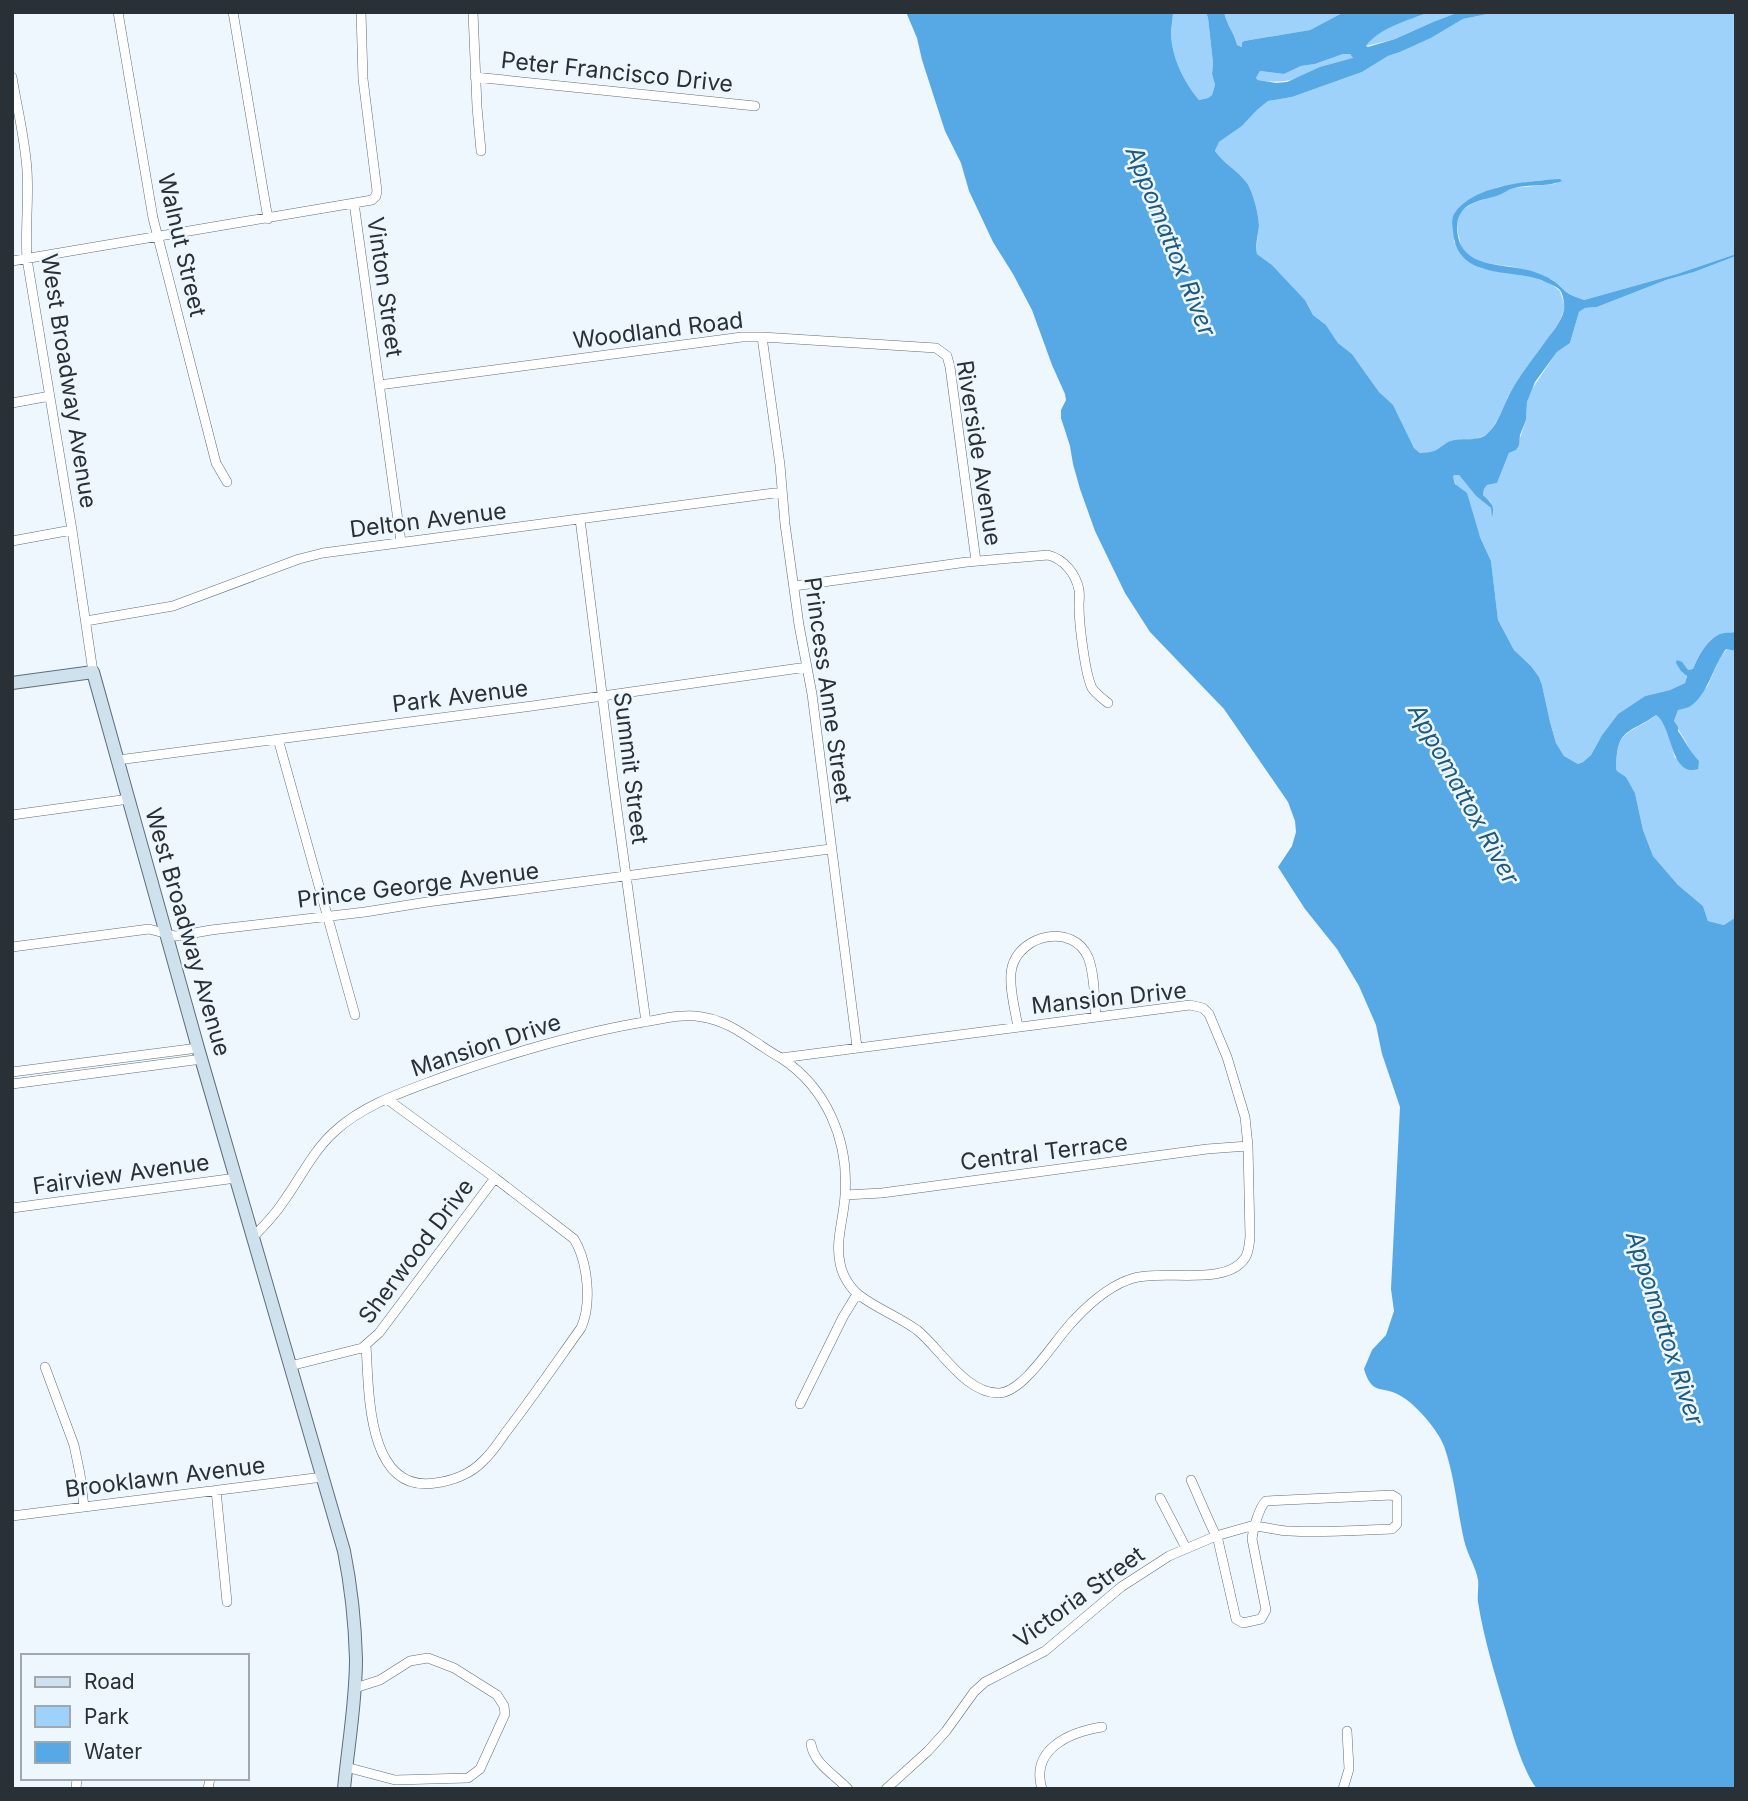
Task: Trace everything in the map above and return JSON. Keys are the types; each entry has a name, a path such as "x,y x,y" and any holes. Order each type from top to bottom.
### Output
{"main road":[{"path":"12,683 93,672"},
{"name":"West Broadway Avenue","path":"93,672 344,1551 355,1627 355,1688 344,1789"}],"street":[{"name":"Walnut Street","path":"118,12 157,237 216,463 227,482"},
{"path":"233,12 268,219"},
{"name":"Vinton Street","path":"361,12 363,79 377,191 372,200 354,203 401,542"},
{"path":"473,12 481,151"},
{"name":"West Broadway Avenue","path":"12,76 27,166 27,259 93,672"},
{"name":"Peter Francisco Drive","path":"475,77 755,106"},
{"path":"12,261 354,203"},
{"name":"Woodland Road","path":"379,385 742,337 936,348 942,351"},
{"name":"Princess Anne Street","path":"762,337 794,586 812,694 857,1048"},
{"name":"Riverside Avenue","path":"942,351 947,356 950,367 976,561"},
{"path":"12,403 50,396"},
{"name":"Delton Avenue","path":"86,621 173,606 299,559 323,553 782,492"},
{"name":"Summit Street","path":"580,519 646,1022"},
{"path":"12,541 72,530"},
{"path":"794,586 976,561 1048,555 1056,557 1067,565 1079,587 1080,626 1089,676 1093,688 1108,703"},
{"name":"Park Avenue","path":"118,760 807,667"},
{"path":"278,739 355,1016"},
{"path":"12,815 129,799"},
{"name":"Prince George Avenue","path":"12,947 149,929 183,935 830,849"},
{"path":"1018,1027 1011,975 1013,965 1026,947 1034,941 1050,936 1069,939 1082,948 1087,956 1093,978 1096,1016"},
{"name":"Mansion Drive","path":"253,1237 281,1206 321,1146 334,1132 348,1120 387,1099 510,1054 575,1036 684,1016 726,1023 781,1058 803,1075 817,1091 834,1120 844,1156 845,1195 840,1233 840,1264 845,1278 857,1294 919,1332 964,1378 989,1391 1002,1393 1012,1390 1036,1367 1074,1320 1123,1282 1146,1276 1226,1272 1240,1265 1249,1250 1248,1146 1245,1117 1227,1057 1209,1014 1203,1009 1190,1005 781,1058"},
{"path":"12,1072 200,1054"},
{"path":"12,1084 200,1054"},
{"name":"Sherwood Drive","path":"366,1345 372,1422 378,1444 390,1465 406,1479 431,1484 458,1477 483,1462 581,1328 587,1314 588,1302 580,1252 574,1239 387,1099"},
{"name":"Central Terrace","path":"845,1195 882,1193 1207,1149 1248,1146"},
{"name":"Fairview Avenue","path":"12,1208 236,1178"},
{"name":"Sherwood Drive","path":"290,1366 366,1345 379,1333 495,1178"},
{"path":"800,1404 836,1329 857,1294"},
{"path":"45,1367 74,1445 84,1507"},
{"name":"Brooklawn Avenue","path":"12,1516 323,1477"},
{"path":"1191,1480 1220,1547 1236,1619 1243,1623 1258,1621 1265,1615 1266,1610 1252,1539 1262,1506 1266,1501 1392,1495 1396,1499 1397,1524 1392,1529 1286,1531 1256,1526"},
{"path":"216,1490 227,1602"},
{"path":"1160,1498 1186,1548"},
{"name":"Victoria Street","path":"886,1789 928,1751 974,1692 985,1682 1035,1657 1133,1578 1186,1548 1241,1528 1256,1526"},
{"path":"346,1767 394,1780 468,1778 480,1769 505,1714 504,1706 496,1695 454,1668 428,1658 410,1661 380,1680 355,1688"},
{"path":"1042,1789 1041,1765 1049,1751 1077,1732 1102,1727"},
{"path":"1343,1789 1349,1769 1347,1731"},
{"path":"811,1744 816,1759 848,1789"}],"green space":[{"path":"1173,12 1206,12 1215,85 1208,98 1199,100 1180,69 1172,43"},
{"path":"1224,12 1344,12 1310,30 1244,41 1242,47 1237,45"},
{"path":"1429,12 1459,12 1395,39 1366,46 1386,29"},
{"path":"1497,12 1736,12 1736,254 1584,300 1569,294 1553,280 1514,267 1470,258 1480,268 1532,277 1551,284 1560,291 1565,307 1559,323 1520,377 1488,434 1477,439 1452,440 1433,452 1420,453 1414,448 1393,406 1379,392 1352,354 1338,343 1326,325 1313,315 1305,300 1272,265 1257,254 1259,221 1251,192 1243,178 1215,151 1219,142 1242,126 1268,101 1292,97 1362,72 1463,19","holes":["1542,180 1561,180 1555,184 1513,188 1473,203 1460,213 1457,223 1462,249 1470,258 1454,242 1455,212 1490,190"]},
{"path":"1350,54 1353,58 1290,80 1276,82 1256,78 1260,71 1284,74 1301,66"},
{"path":"1736,256 1736,632 1720,634 1710,641 1693,669 1688,670 1685,683 1645,696 1618,714 1591,755 1578,764 1564,756 1556,743 1539,677 1514,650 1498,620 1491,561 1452,476 1459,475 1476,496 1491,508 1492,514 1491,502 1483,495 1484,489 1487,485 1497,483 1509,453 1516,450 1532,389 1557,352 1570,343 1579,312"},
{"path":"1727,649 1736,651 1736,917 1724,925 1708,921 1703,906 1678,885 1653,856 1643,830 1635,793 1626,777 1616,768 1622,739 1656,715 1667,729 1675,758 1699,761 1674,721 1678,710 1707,687"}],"water":[{"name":"Appomattox River","path":"906,12 1173,12 1171,34 1176,61 1199,100 1212,95 1215,85 1206,12 1224,12 1237,45 1242,47 1244,41 1310,30 1344,12 1429,12 1387,29 1372,39 1366,46 1368,47 1395,39 1459,12 1497,12 1463,19 1362,72 1292,97 1268,101 1242,126 1219,142 1215,151 1243,178 1251,192 1259,221 1257,254 1272,265 1305,300 1313,315 1326,325 1338,343 1352,354 1379,392 1393,405 1414,448 1420,453 1434,451 1458,439 1473,439 1486,435 1498,419 1513,388 1561,319 1564,310 1561,292 1553,285 1528,276 1486,269 1464,258 1457,247 1452,221 1456,211 1465,202 1504,186 1560,179 1562,181 1550,184 1512,189 1469,205 1461,213 1457,228 1460,242 1466,252 1475,259 1537,273 1554,281 1569,294 1584,300 1736,254 1694,272 1579,312 1570,343 1557,352 1535,382 1527,402 1526,420 1519,445 1509,453 1497,483 1487,485 1484,489 1483,495 1493,507 1492,517 1491,508 1476,496 1459,475 1453,477 1455,484 1467,493 1480,537 1491,561 1498,620 1514,650 1539,677 1556,743 1564,756 1578,764 1591,755 1618,714 1645,696 1685,683 1687,676 1676,663 1677,660 1688,670 1693,669 1710,641 1722,633 1736,632 1736,651 1726,649 1701,696 1689,707 1678,710 1674,721 1699,761 1698,769 1689,770 1682,766 1662,721 1656,715 1622,738 1616,768 1626,777 1635,793 1643,830 1653,856 1678,885 1703,906 1708,921 1724,925 1736,917 1736,1789 1537,1789 1528,1774 1512,1733 1487,1645 1478,1602 1477,1575 1464,1540 1444,1446 1437,1432 1419,1410 1399,1395 1374,1386 1364,1369 1372,1350 1386,1335 1394,1311 1391,1289 1400,1107 1382,1054 1376,1025 1359,986 1337,949 1305,909 1278,867 1292,846 1296,832 1288,802 1224,709 1150,632 1125,593 1095,531 1080,489 1061,418 1065,394 1032,310 993,242 969,191 961,163 945,131 917,38","holes":["1350,54 1353,58 1320,67 1287,82 1276,83 1256,78 1260,71 1284,74 1301,66"]}]}
